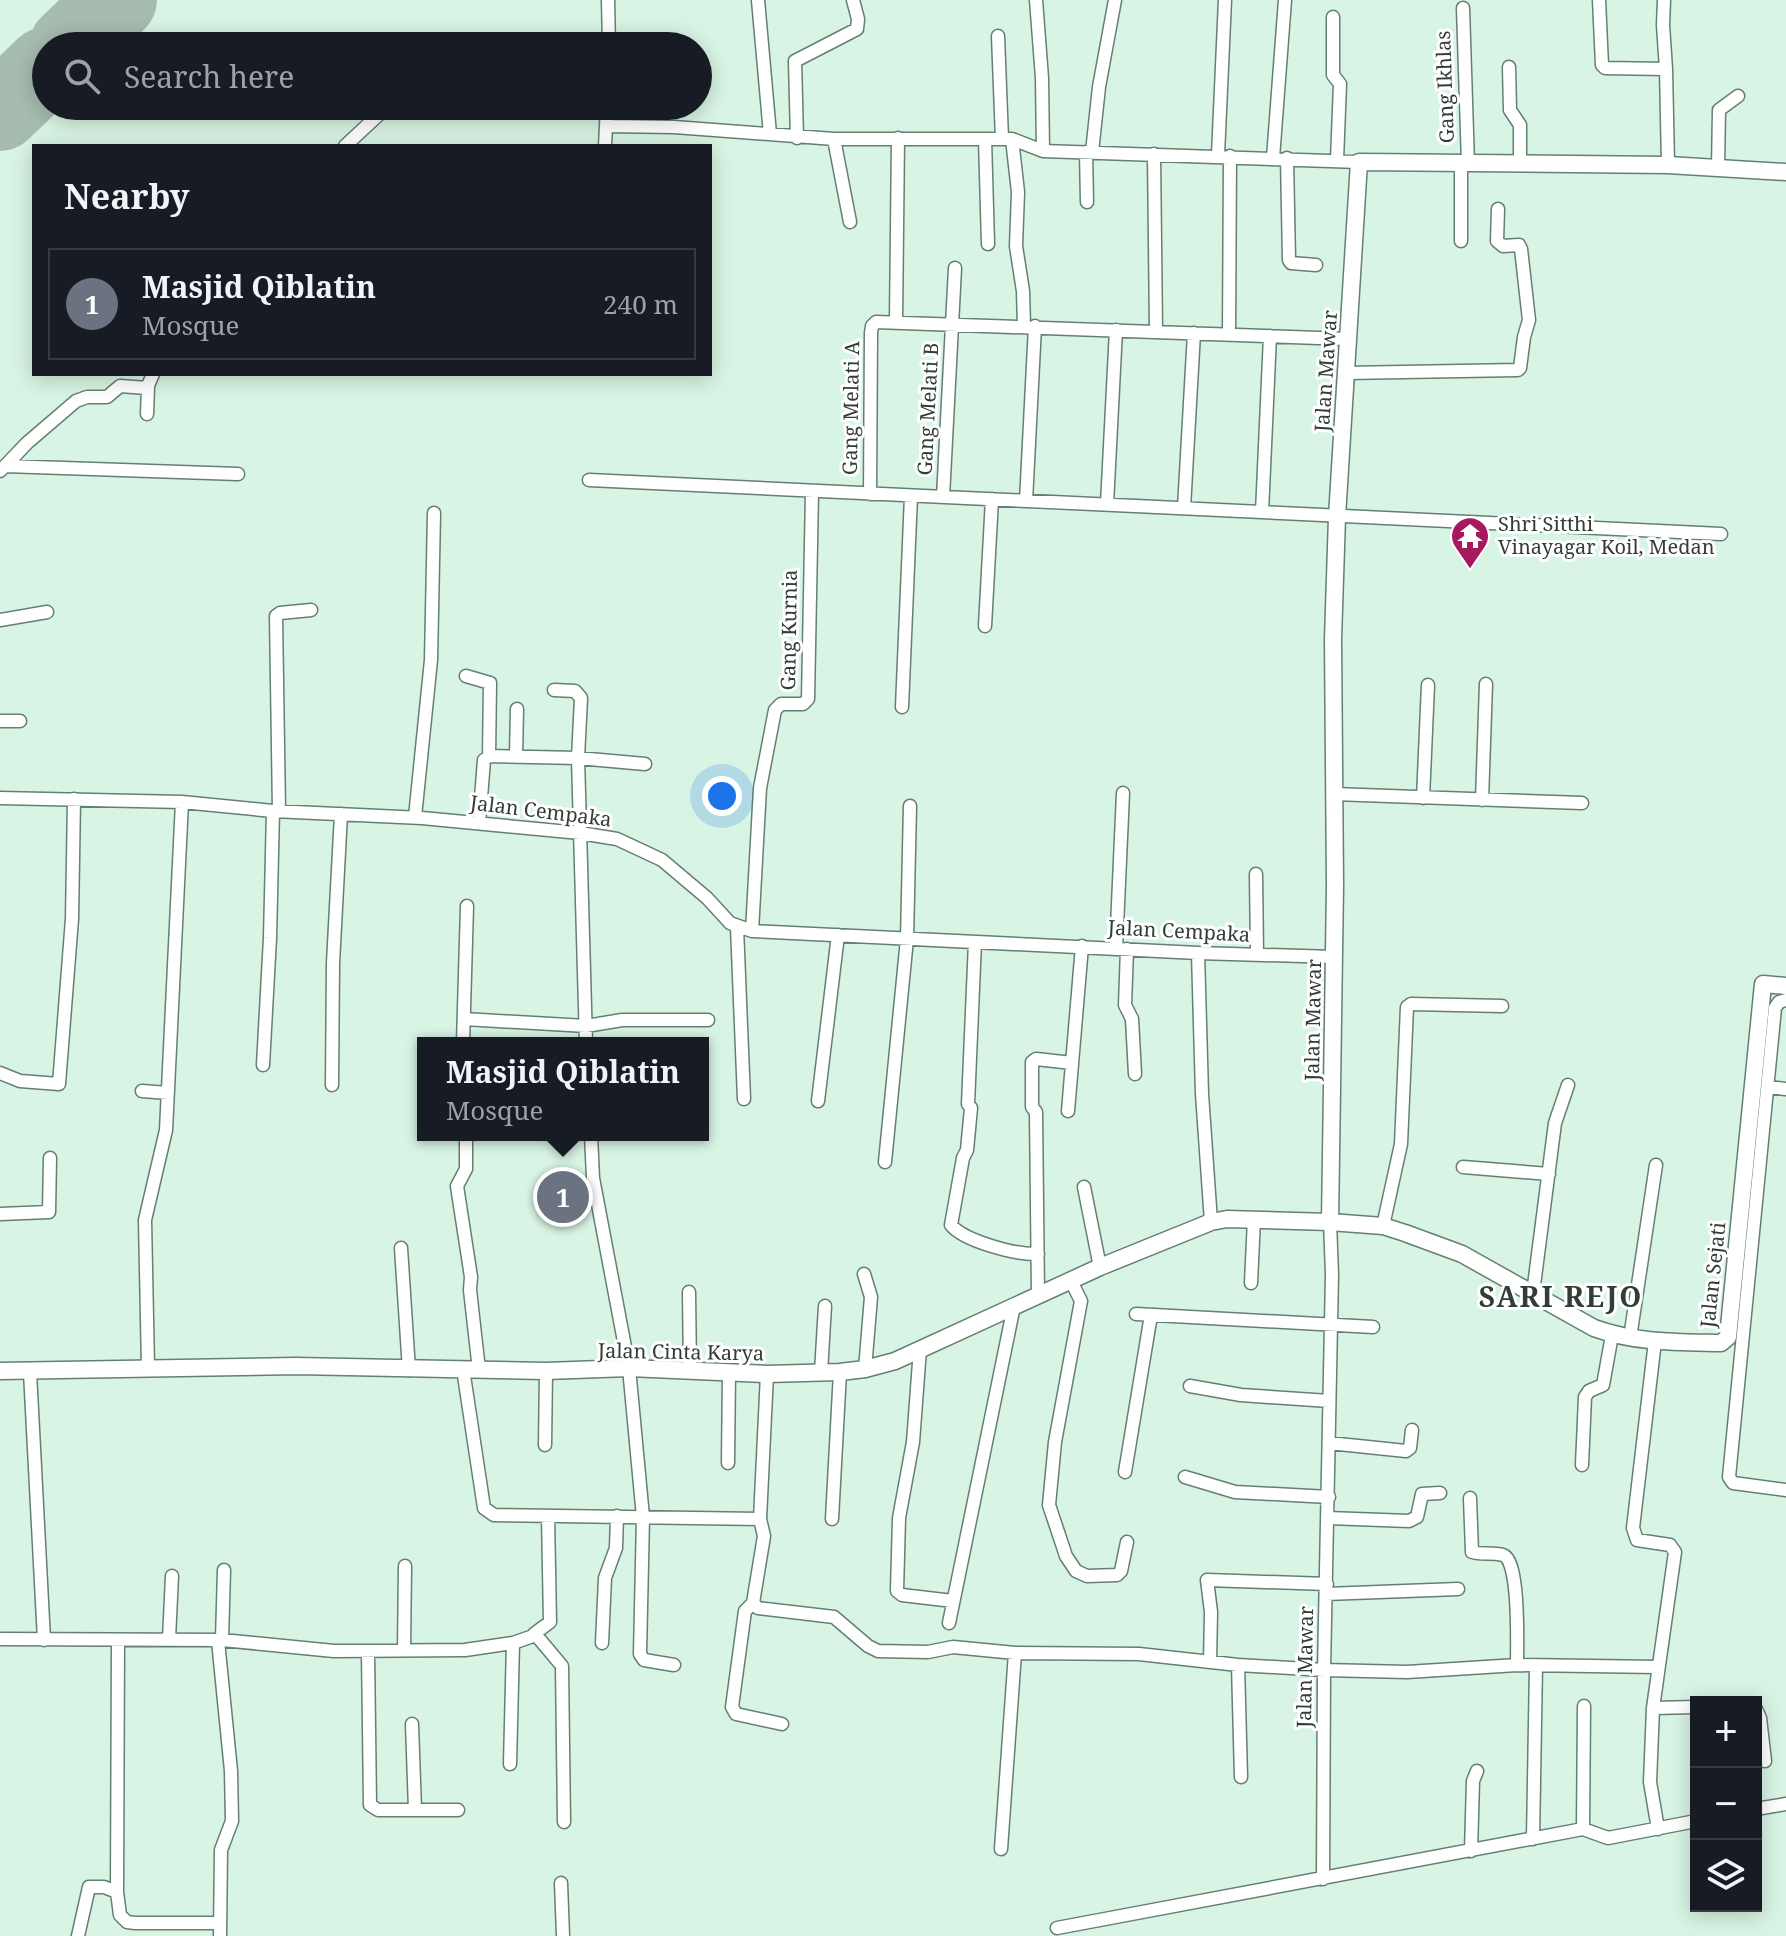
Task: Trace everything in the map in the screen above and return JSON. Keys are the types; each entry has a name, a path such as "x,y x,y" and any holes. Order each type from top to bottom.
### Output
{"street":[{"path":"608,0 609,32"},
{"path":"758,0 770,134"},
{"path":"797,138 795,61 857,29 853,0"},
{"path":"1036,0 1043,151"},
{"path":"1087,202 1089,152 1115,0"},
{"path":"1225,0 1224,156 1229,334"},
{"path":"1273,158 1285,0"},
{"path":"1599,0 1602,65 1605,68 1666,69"},
{"path":"1664,0 1668,165"},
{"name":"Gang Ikhlas","path":"1461,241 1463,8"},
{"path":"1333,17 1333,75 1340,84 1337,160"},
{"path":"998,36 1007,139 1018,192 1016,246 1029,326 1026,501"},
{"path":"1509,67 1510,110 1520,125 1520,165"},
{"path":"1718,168 1719,110 1738,96"},
{"path":"347,144 373,120"},
{"path":"605,144 606,120"},
{"path":"606,126 674,127 797,138 1007,139 1043,151 1359,162 1668,165 1786,172"},
{"path":"898,138 896,321 1347,339"},
{"path":"834,139 850,222"},
{"path":"985,139 988,244"},
{"path":"1154,154 1156,332"},
{"path":"1287,158 1289,260 1291,263 1316,265"},
{"name":"Jalan Mawar","path":"1323,1879 1335,957 1333,639 1337,517 1359,162"},
{"path":"1345,373 1520,368 1529,320 1521,249 1517,244 1499,244 1498,209"},
{"name":"Gang Melati B","path":"943,497 955,268"},
{"name":"Gang Melati A","path":"870,494 873,324 896,321"},
{"path":"1107,504 1116,330"},
{"path":"1184,508 1194,333"},
{"path":"1262,512 1270,336"},
{"path":"147,414 148,387 152,376"},
{"path":"2,468 81,398 107,397 120,386 148,387"},
{"path":"2,468 238,474"},
{"path":"589,480 1721,534"},
{"name":"Gang Kurnia","path":"752,931 760,788 775,710 781,704 803,704 808,699 812,492"},
{"path":"902,707 911,496"},
{"path":"985,626 992,499"},
{"path":"415,817 431,660 434,513"},
{"path":"263,1065 276,811 276,616 311,610"},
{"path":"0,620 47,612"},
{"path":"466,676 490,683 489,756"},
{"path":"1482,800 1486,684"},
{"path":"1423,798 1428,685"},
{"path":"554,690 575,691 581,698 578,758 586,1037"},
{"path":"516,755 517,709"},
{"path":"0,721 20,721"},
{"path":"479,823 484,760 489,756 578,758 645,764"},
{"path":"1123,793 1122,949 1125,1005 1132,1019 1135,1074"},
{"path":"1334,794 1582,803"},
{"name":"Jalan Cempaka","path":"0,798 182,802 276,811 415,817 617,839 662,860 707,898 730,923 752,931 1335,957"},
{"path":"0,1073 20,1081 59,1084 72,919 74,799"},
{"path":"148,1368 145,1220 166,1130 182,802"},
{"path":"885,1162 907,939 910,806"},
{"path":"332,1085 333,963 341,814"},
{"path":"1256,874 1257,955"},
{"path":"463,1037 467,906"},
{"path":"737,927 744,1099"},
{"path":"818,1101 838,935"},
{"path":"975,942 968,1104 971,1108 970,1132 951,1225 955,1230 987,1244 1038,1254"},
{"path":"1068,1111 1082,946"},
{"path":"1198,953 1202,1094 1211,1222"},
{"name":"Jalan Sejati","path":"1330,1222 1383,1226 1462,1254 1612,1335 1655,1341 1721,1343 1728,1337 1763,984 1786,986"},
{"path":"1786,1000 1779,1002 1775,1008 1729,1477 1733,1483 1786,1490"},
{"path":"1383,1226 1401,1144 1407,1007 1411,1004 1502,1006"},
{"path":"464,1019 586,1026 622,1020 708,1020"},
{"path":"1038,1296 1036,1112 1032,1107 1032,1062 1036,1059 1072,1063"},
{"path":"1533,1293 1555,1123 1568,1085"},
{"path":"1768,1087 1786,1089"},
{"path":"142,1091 168,1093"},
{"path":"466,1141 466,1169 457,1180 457,1186 471,1277 471,1369 484,1508 494,1515 760,1519"},
{"path":"591,1141 593,1178 629,1368 643,1517 640,1654 644,1660 674,1665"},
{"path":"0,1214 49,1212 50,1158"},
{"path":"1630,1338 1656,1165"},
{"path":"1463,1167 1549,1174"},
{"path":"1084,1187 1100,1267"},
{"path":"1251,1283 1254,1219"},
{"name":"Jalan Cinta Karya","path":"0,1371 296,1366 546,1371 629,1368 767,1374 840,1372 895,1361 1100,1267 1211,1222 1254,1219 1330,1222"},
{"path":"401,1248 409,1370"},
{"path":"864,1274 871,1297 865,1369"},
{"path":"1071,1281 1081,1301 1055,1442 1049,1505 1066,1556 1082,1575 1117,1575 1121,1571 1127,1542"},
{"path":"689,1292 690,1370"},
{"path":"821,1372 825,1306"},
{"path":"949,1623 1014,1306"},
{"path":"1136,1314 1373,1327"},
{"path":"1125,1472 1151,1315"},
{"path":"1582,1465 1585,1397 1589,1391 1603,1385 1612,1335"},
{"path":"1655,1341 1633,1528 1637,1540 1664,1543 1673,1547 1675,1552 1653,1708 1650,1782 1658,1829"},
{"path":"920,1349 913,1442 899,1518 897,1591 902,1595 953,1601"},
{"path":"545,1445 546,1371"},
{"path":"30,1372 44,1640"},
{"path":"728,1463 729,1372"},
{"path":"832,1519 840,1372"},
{"path":"767,1374 760,1519 764,1536 753,1603 745,1611 732,1707 736,1714 782,1724"},
{"path":"1190,1386 1241,1395 1329,1401"},
{"path":"1329,1443 1406,1451 1410,1448 1412,1430"},
{"path":"1185,1477 1235,1492 1329,1497"},
{"path":"1328,1518 1409,1521 1417,1517 1422,1494 1440,1493"},
{"path":"1470,1498 1472,1552 1503,1555 1509,1560 1515,1584 1517,1665"},
{"path":"0,1639 220,1640 334,1651 465,1650 513,1643 534,1634 550,1622 548,1516"},
{"path":"602,1643 605,1578 616,1550 617,1516"},
{"path":"404,1650 405,1566"},
{"path":"118,1640 117,1892 120,1915 127,1922 219,1929 221,1850 232,1821 220,1640 224,1570"},
{"path":"169,1639 172,1576"},
{"path":"1210,1662 1208,1580 1326,1589 1458,1589"},
{"path":"753,1603 758,1608 834,1617 878,1651 928,1652 953,1647 1015,1653 1139,1654 1238,1665 1407,1672 1517,1665 1658,1667"},
{"path":"534,1634 562,1666 564,1822"},
{"path":"510,1764 513,1643"},
{"path":"368,1651 370,1805 378,1810 458,1810"},
{"path":"1001,1849 1015,1653"},
{"path":"1238,1665 1241,1777"},
{"path":"1533,1839 1536,1665"},
{"path":"1583,1829 1584,1706"},
{"path":"1653,1708 1690,1707"},
{"path":"412,1724 415,1810"},
{"path":"1762,1735 1765,1761"},
{"path":"1471,1851 1473,1781 1477,1771"},
{"path":"1762,1808 1786,1804"},
{"path":"1057,1928 1583,1829 1608,1838 1690,1822"},
{"path":"561,1883 563,1936"},
{"path":"78,1936 89,1887 104,1887 117,1892"}],"runway":[{"path":"84,32 117,0"},
{"path":"0,111 32,80"}],"place":[{"name":"Shri Sitthi Vinayagar Koil, Medan","path":"1470,570"},
{"name":"Masjid Qiblatin","path":"563,1197"}],"district":[{"name":"SARI REJO","path":"1561,1297"}]}
